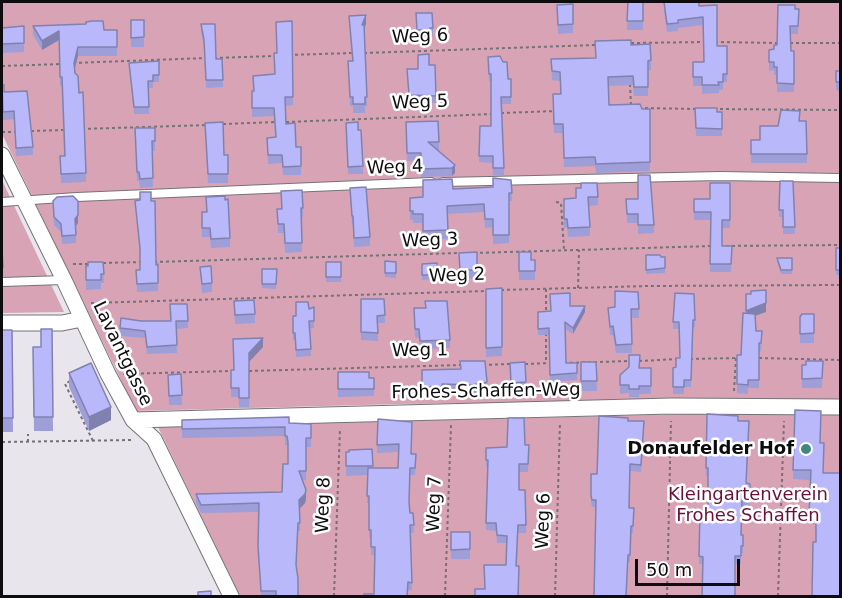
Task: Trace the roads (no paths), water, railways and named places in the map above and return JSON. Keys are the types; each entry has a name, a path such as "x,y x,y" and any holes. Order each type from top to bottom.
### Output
{"street":[{"name":"Lavantgasse","path":"2,155 108,374 134,422 154,439 231,597"},
{"path":"2,323 62,323 82,319"},
{"name":"Frohes-Schaffen-Weg","path":"134,422 341,414 671,406 840,407"}],"lane":[{"name":"Weg 4","path":"23,199 451,181 720,176 840,178"},
{"path":"2,202 23,199"},
{"path":"2,282 64,280"}],"place":[{"name":"Donaufelder Hof","path":"806,449"}],"park label":[{"name":"Kleingartenverein Frohes Schaffen","path":"748,505"}]}
